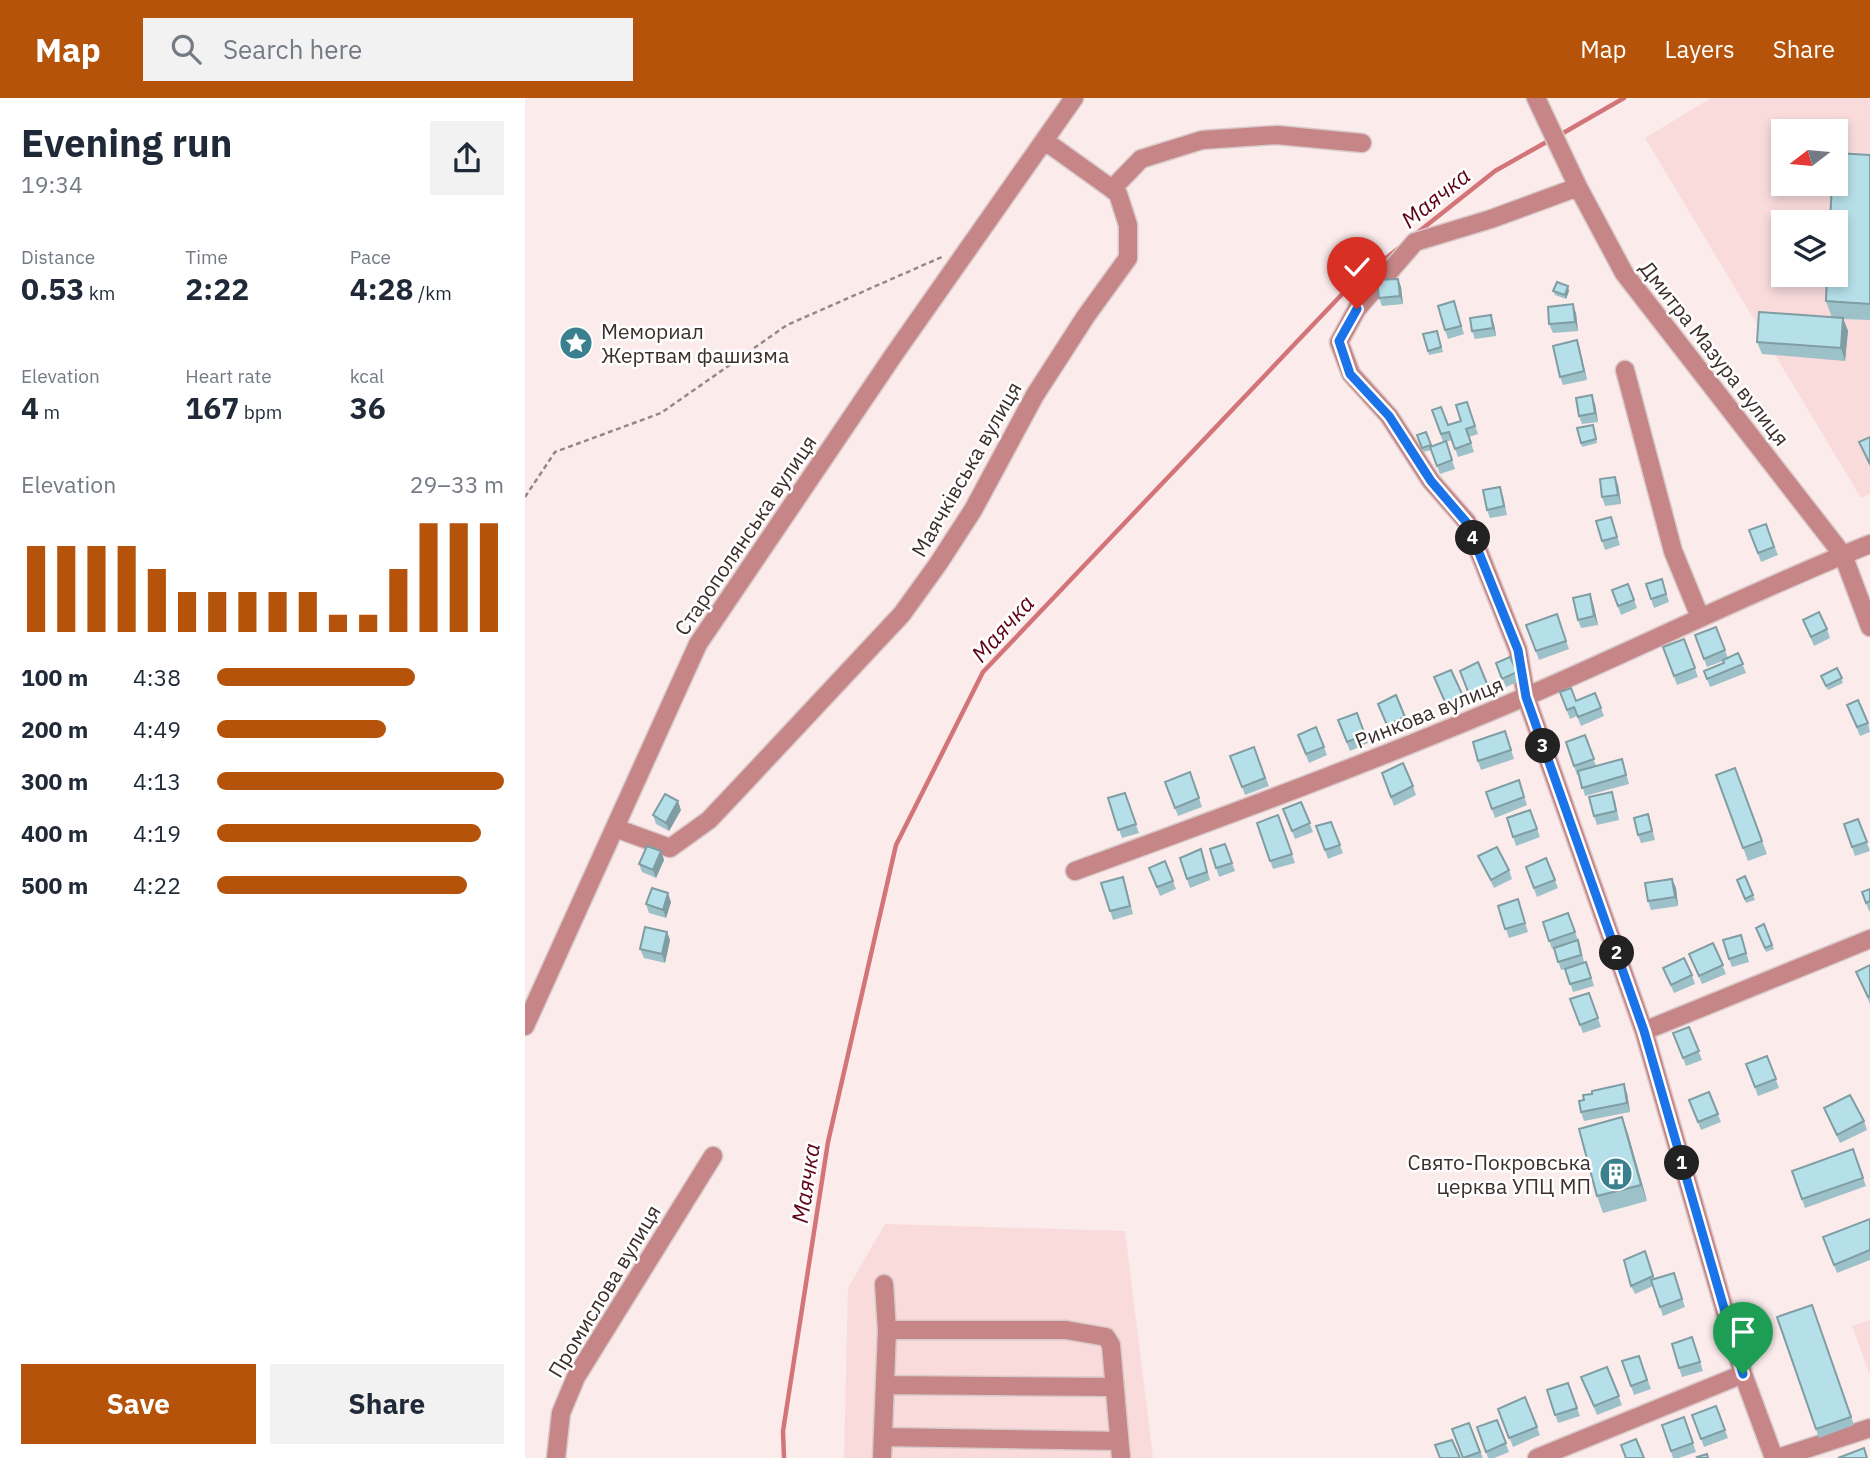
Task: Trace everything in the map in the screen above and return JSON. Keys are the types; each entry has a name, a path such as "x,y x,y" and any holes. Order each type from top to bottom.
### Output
{"street":[{"name":"Старополянська вулиця","path":"525,1026 698,644 895,353 1074,98"},
{"name":"Дмитра Мазура вулиця","path":"1536,98 1624,274 1843,555 1870,627"},
{"path":"1045,141 1112,190 1141,159 1202,140 1277,135 1362,143"},
{"path":"1575,179 1491,219 1415,242 1357,309 1339,341 1350,374 1389,416 1431,481 1467,523 1518,650 1526,697 1644,1031 1743,1374 1776,1458 1870,1428"},
{"name":"Маячківська вулиця","path":"615,828 670,848 709,820 902,614 973,510 1035,394 1128,258 1128,225 1118,194 1112,190"},
{"path":"1625,370 1673,551 1700,617"},
{"name":"Ринкова вулиця","path":"1075,871 1296,790 1526,697 1700,617 1870,544"},
{"path":"1644,1031 1870,939"},
{"name":"Промислова вулиця","path":"556,1458 561,1413 576,1377 713,1156"},
{"path":"882,1458 887,1330 884,1284"},
{"path":"883,1437 1120,1449 1111,1345 1106,1337 1066,1330 887,1330"},
{"path":"1537,1458 1743,1374"},
{"path":"885,1385 1114,1387"}],"path":[{"path":"525,497 555,452 661,413 787,325 947,255"}],"shaded area":[{"path":"1711,98 1870,98 1870,494 1861,498 1645,138"},
{"path":"885,1224 1125,1231 1153,1458 844,1458 848,1288"},
{"path":"1870,1320 1870,1375 1852,1326"}],"building":[{"path":"1848,154 1870,155 1870,304 1826,301 1827,287 1848,287 1848,210 1831,210 1831,196 1848,196"},
{"path":"1398,279 1400,296 1379,298 1377,280"},
{"path":"1557,282 1568,286 1565,295 1553,291"},
{"path":"1454,301 1461,326 1445,330 1438,306"},
{"path":"1573,304 1575,322 1549,324 1548,307"},
{"path":"1759,312 1843,318 1841,348 1757,342"},
{"path":"1491,315 1493,328 1472,331 1470,318"},
{"path":"1437,331 1441,347 1428,351 1423,334"},
{"path":"1577,340 1584,371 1560,377 1553,346"},
{"path":"1592,395 1595,413 1579,416 1576,398"},
{"path":"1467,402 1475,426 1466,429 1471,443 1455,449 1449,432 1441,434 1432,410 1441,407 1448,425 1461,421 1456,405"},
{"path":"1593,425 1596,439 1581,443 1577,428"},
{"path":"1426,432 1431,445 1422,448 1417,435"},
{"path":"1870,437 1870,464 1859,442"},
{"path":"1446,441 1452,460 1437,466 1430,447"},
{"path":"1615,477 1618,495 1602,497 1600,479"},
{"path":"1500,487 1504,506 1487,510 1483,490"},
{"path":"1611,517 1617,537 1602,541 1596,521"},
{"path":"1766,524 1774,547 1758,553 1749,530"},
{"path":"1662,579 1666,594 1651,599 1646,584"},
{"path":"1628,584 1634,600 1618,606 1612,590"},
{"path":"1590,594 1594,616 1578,620 1573,598"},
{"path":"1819,612 1827,629 1811,637 1803,620"},
{"path":"1557,614 1566,641 1536,651 1526,625"},
{"path":"1716,627 1725,650 1704,659 1695,635"},
{"path":"1684,639 1695,668 1674,676 1663,647"},
{"path":"1738,653 1743,664 1707,679 1704,671 1724,663 1723,660"},
{"path":"1510,657 1517,672 1502,679 1496,663"},
{"path":"1478,662 1488,686 1469,694 1460,671"},
{"path":"1837,668 1842,678 1826,686 1821,676"},
{"path":"1451,670 1463,696 1446,704 1434,677"},
{"path":"1571,688 1576,701 1595,693 1601,708 1578,717 1574,707 1567,710 1560,692"},
{"path":"1396,695 1405,717 1387,725 1378,704"},
{"path":"1858,700 1868,723 1857,727 1847,705"},
{"path":"1357,713 1365,735 1347,742 1338,720"},
{"path":"1316,727 1324,747 1306,754 1298,735"},
{"path":"1505,731 1511,750 1478,761 1473,742"},
{"path":"1585,735 1594,759 1574,766 1566,742"},
{"path":"1254,747 1265,778 1242,787 1230,756"},
{"path":"1622,759 1626,775 1582,788 1578,771"},
{"path":"1403,763 1413,786 1391,797 1382,773"},
{"path":"1735,768 1762,841 1743,848 1716,775"},
{"path":"1190,772 1199,798 1175,808 1165,782"},
{"path":"1519,780 1524,797 1492,809 1486,792"},
{"path":"1612,792 1616,811 1594,816 1589,797"},
{"path":"1125,793 1136,824 1118,830 1108,798"},
{"path":"665,794 678,801 666,823 653,815"},
{"path":"1301,802 1310,823 1292,831 1283,809"},
{"path":"1530,810 1537,829 1513,837 1507,818"},
{"path":"1648,814 1652,831 1638,835 1634,818"},
{"path":"1278,815 1292,854 1270,861 1257,823"},
{"path":"1858,819 1867,842 1852,847 1844,824"},
{"path":"1331,822 1340,845 1325,850 1316,826"},
{"path":"1225,844 1232,863 1216,868 1210,849"},
{"path":"647,846 661,851 653,870 639,864"},
{"path":"1497,847 1509,870 1491,880 1478,856"},
{"path":"1201,849 1207,872 1187,879 1180,858"},
{"path":"1546,858 1555,880 1534,888 1526,867"},
{"path":"1165,861 1173,881 1157,887 1149,868"},
{"path":"1745,876 1753,895 1745,899 1737,880"},
{"path":"1123,877 1130,906 1110,911 1101,883"},
{"path":"1672,879 1675,897 1648,901 1645,883"},
{"path":"652,888 668,893 663,910 646,904"},
{"path":"1870,889 1870,901 1866,903 1862,892"},
{"path":"1518,899 1525,923 1505,929 1498,906"},
{"path":"1568,913 1575,932 1549,941 1543,922"},
{"path":"1764,924 1772,945 1765,948 1756,928"},
{"path":"645,927 667,932 662,954 640,949"},
{"path":"1741,935 1746,953 1729,959 1723,940"},
{"path":"1578,940 1581,955 1558,962 1554,948"},
{"path":"1713,943 1723,965 1699,976 1689,954"},
{"path":"1684,958 1692,975 1671,985 1663,968"},
{"path":"1586,962 1591,978 1570,984 1565,969"},
{"path":"1870,965 1870,996 1868,997 1856,972"},
{"path":"1589,993 1598,1018 1580,1025 1570,999"},
{"path":"1689,1027 1699,1051 1683,1058 1673,1033"},
{"path":"1767,1056 1776,1079 1755,1087 1746,1064"},
{"path":"1624,1084 1627,1103 1581,1112 1579,1101 1584,1100 1583,1095"},
{"path":"1709,1092 1718,1114 1698,1122 1689,1100"},
{"path":"1850,1095 1864,1121 1837,1135 1824,1108"},
{"name":"Свято-Покровська церква УПЦ МП","path":"1622,1117 1641,1185 1597,1196 1579,1129"},
{"path":"1853,1149 1863,1178 1802,1199 1792,1171"},
{"path":"1870,1219 1870,1250 1834,1265 1823,1237"},
{"path":"1645,1251 1653,1276 1631,1286 1624,1260"},
{"path":"1674,1273 1682,1299 1660,1307 1651,1280"},
{"path":"1812,1305 1851,1417 1816,1429 1777,1317"},
{"path":"1692,1337 1700,1362 1679,1368 1672,1344"},
{"path":"1639,1356 1647,1380 1631,1386 1622,1361"},
{"path":"1607,1367 1619,1396 1594,1406 1581,1377"},
{"path":"1568,1383 1577,1408 1555,1415 1547,1390"},
{"path":"1525,1397 1537,1427 1509,1438 1498,1409"},
{"path":"1716,1406 1725,1430 1701,1439 1692,1415"},
{"path":"1684,1417 1693,1443 1671,1451 1662,1425"},
{"path":"1497,1420 1506,1443 1486,1452 1477,1427"},
{"path":"1469,1423 1480,1452 1463,1458 1452,1429"},
{"path":"1636,1439 1644,1458 1626,1458 1621,1445"},
{"path":"1452,1440 1460,1458 1440,1458 1435,1445"},
{"path":"1864,1448 1867,1458 1838,1458"}],"waterway":[{"name":"Маячка","path":"1558,136 1624,98"},
{"name":"Маячка","path":"1417,233 1495,171 1550,140"},
{"name":"Маячка","path":"784,1458 783,1431 828,1142 896,845 983,672 1347,289 1400,247"}],"place":[{"name":"Мемориал Жертвам фашизма","path":"576,343"},
{"name":"Свято-Покровська церква УПЦ МП","path":"1616,1174"}],"route":[{"path":"1357,309 1339,341 1350,374 1389,416 1431,481 1467,523 1518,650 1526,697 1644,1031 1743,1374"}]}
